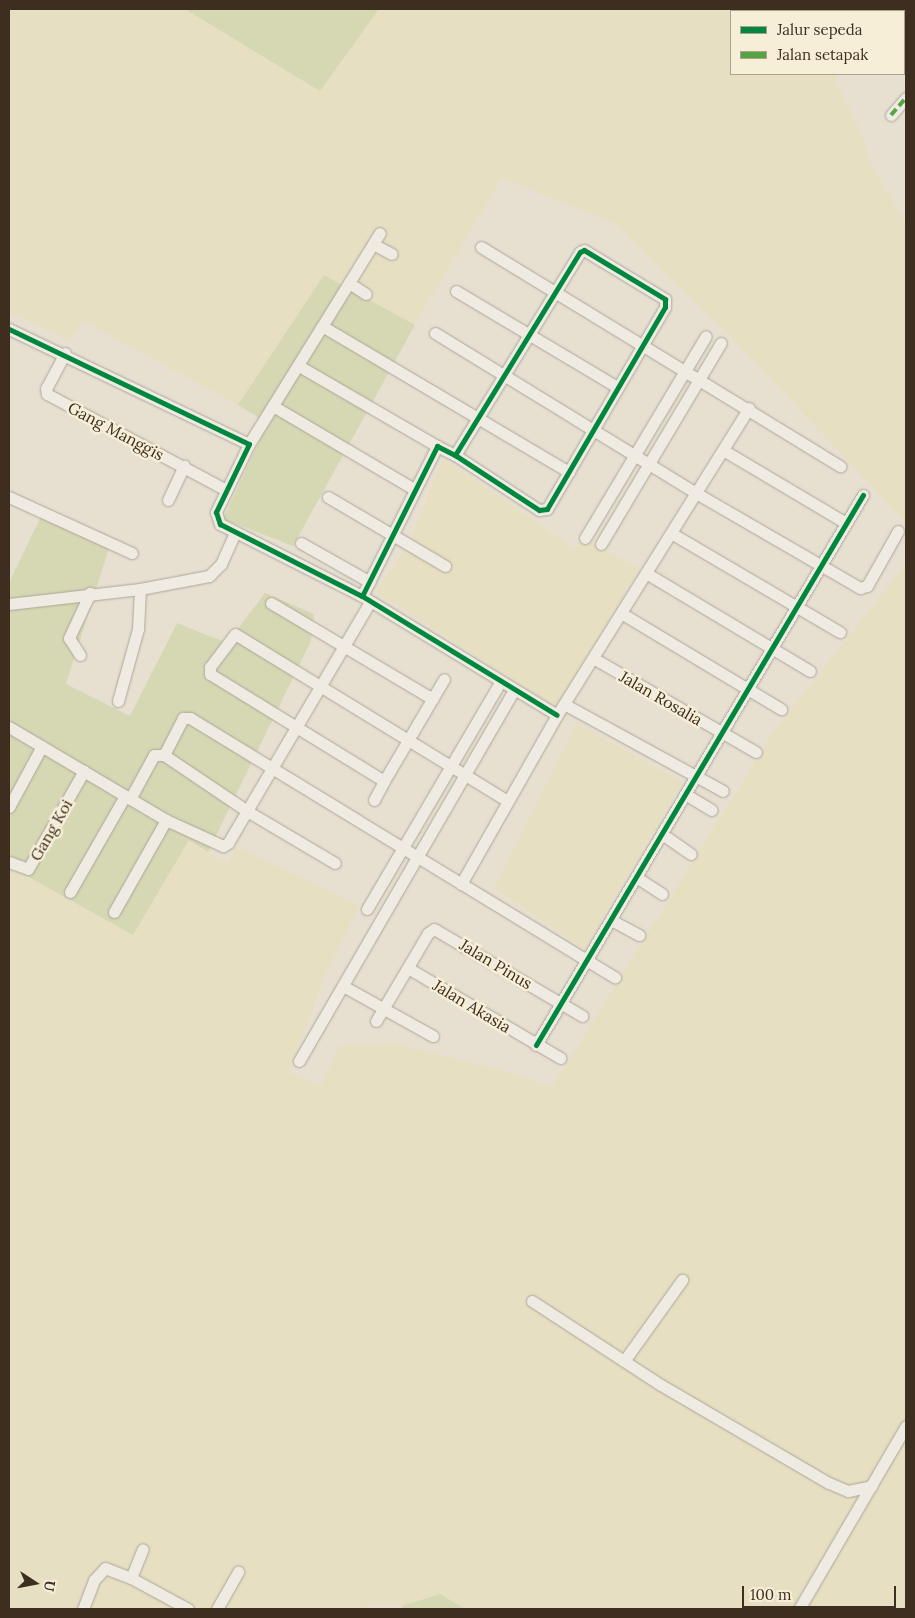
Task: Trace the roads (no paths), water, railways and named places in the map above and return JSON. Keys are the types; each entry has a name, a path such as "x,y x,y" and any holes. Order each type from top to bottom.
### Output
{"street":[{"path":"891,116 906,98"},
{"path":"380,233 249,444 226,490 216,519 234,532 366,599 557,715"},
{"path":"373,244 392,254"},
{"path":"481,247 700,378 840,466"},
{"path":"299,366 455,455 542,510 549,507 665,307 665,300 584,250 577,255 455,455"},
{"path":"349,283 366,294"},
{"path":"456,291 617,387"},
{"path":"322,326 569,472"},
{"path":"9,329 65,353 249,444"},
{"path":"435,333 696,493 821,566 865,588 898,531"},
{"path":"586,538 706,336"},
{"path":"601,544 721,343"},
{"name":"Gang Manggis","path":"65,353 46,388 47,394 226,490"},
{"path":"272,406 414,489"},
{"path":"461,884 557,715 749,408"},
{"path":"9,727 166,820 223,846 247,811 296,730 343,647 366,599 370,582 394,536 414,489 437,446"},
{"path":"723,450 846,524"},
{"path":"168,500 184,466"},
{"path":"536,1045 863,495"},
{"path":"9,497 132,553"},
{"path":"328,497 445,566"},
{"path":"9,604 90,593 140,589 209,576 221,564 234,532"},
{"path":"671,532 796,608 840,632"},
{"path":"300,543 370,582"},
{"path":"646,573 810,671"},
{"path":"118,701 138,629 140,589"},
{"path":"80,655 68,638 90,593"},
{"path":"271,603 433,699"},
{"path":"621,613 781,709"},
{"path":"384,782 296,730 210,674 210,667 236,634 320,688 507,801"},
{"name":"Jalan Rosalia","path":"593,658 721,734 756,752"},
{"path":"374,800 407,740 444,680"},
{"path":"367,909 500,682"},
{"path":"299,1061 463,773 514,690"},
{"path":"564,704 723,791"},
{"path":"164,755 183,718 188,717 616,977"},
{"path":"9,807 42,746"},
{"path":"70,892 154,755 164,755 247,811 335,863"},
{"name":"Gang Koi","path":"9,862 28,869 84,771"},
{"path":"685,794 712,810"},
{"path":"114,912 166,820"},
{"path":"662,834 691,854"},
{"path":"636,877 662,894"},
{"path":"611,920 639,935"},
{"name":"Jalan Pinus","path":"408,968 431,931 441,931 582,1016"},
{"path":"376,1020 408,968"},
{"name":"Jalan Akasia","path":"408,968 560,1058"},
{"path":"343,986 433,1036"},
{"path":"624,1361 682,1280"},
{"path":"532,1301 624,1361 839,1488 848,1491 871,1486"},
{"path":"799,1609 906,1426"},
{"path":"131,1578 143,1549"},
{"path":"83,1609 94,1580 102,1570 109,1569 131,1578 188,1609"},
{"path":"217,1609 238,1572"}]}
